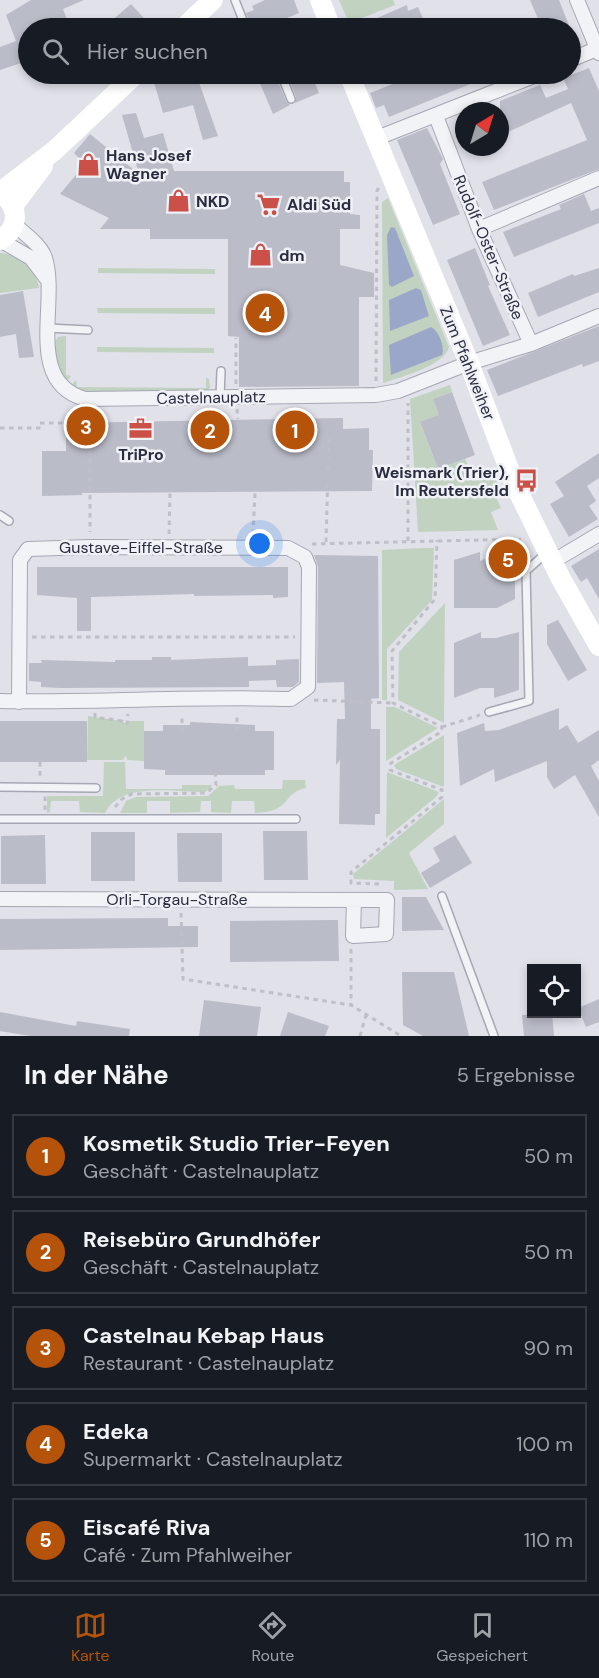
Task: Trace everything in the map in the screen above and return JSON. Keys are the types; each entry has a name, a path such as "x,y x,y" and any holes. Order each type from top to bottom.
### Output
{"street":[{"path":"194,18 213,0"},
{"path":"320,0 327,18"},
{"path":"577,0 598,50 581,56"},
{"path":"47,279 31,258 0,240 9,233 7,204 54,151 125,84"},
{"name":"Zum Pfahlweiher","path":"354,84 378,138 469,363 515,485 550,557 599,646"},
{"path":"378,138 514,84"},
{"name":"Rudolf-Oster-Straße","path":"436,116 479,229 531,345"},
{"path":"479,229 599,178"},
{"name":"Castelnauplatz","path":"7,204 45,256 48,328 53,375 65,391 85,399 376,395 409,386 469,363 531,345 599,316"},
{"path":"550,557 599,534"},
{"name":"Gustave-Eiffel-Straße","path":"19,702 20,560 28,549 169,547 297,550"},
{"path":"0,701 291,699 308,687 309,567 305,556 297,550"},
{"name":"Orli-Torgau-Straße","path":"0,899 387,900"},
{"path":"354,900 354,936 386,934 387,900"}],"lane":[{"path":"235,0 242,18"},
{"path":"285,84 291,99"},
{"path":"48,328 88,330"},
{"path":"220,397 221,371"},
{"path":"0,515 9,521"},
{"path":"489,712 529,701 526,571 538,557 550,557"},
{"path":"0,787 96,788"},
{"path":"0,819 296,819"},
{"path":"442,897 494,1036"}],"path":[{"path":"376,395 377,191 390,170"},
{"path":"235,390 236,338"},
{"path":"408,541 409,386"},
{"path":"0,428 39,428 39,423 61,423 61,418"},
{"path":"326,542 329,436"},
{"path":"90,441 90,547"},
{"path":"169,547 170,493"},
{"path":"252,548 255,493"},
{"path":"297,550 326,542 525,538"},
{"path":"393,703 392,651 435,598 437,540"},
{"path":"52,637 280,637"},
{"path":"291,699 393,703 442,727 489,712"},
{"path":"128,714 128,725"},
{"path":"237,714 237,731"},
{"path":"182,715 182,732"},
{"path":"387,900 390,885 351,883 351,872 442,797 442,790 390,770 391,763 441,732 442,727"},
{"path":"114,819 116,806 126,796 206,794 216,785 215,770"},
{"path":"45,796 45,812"},
{"path":"181,898 183,979 351,1005 401,1036"},
{"path":"350,955 351,1005"},
{"path":"360,1036 366,1015"}],"green space":[{"path":"339,0 393,0 395,5 362,18 347,18"},
{"path":"388,198 449,347 439,360 431,365 383,383 382,202"},
{"path":"0,253 14,256 26,264 35,275 39,288 0,293"},
{"path":"98,268 215,269 215,274 98,273"},
{"path":"97,308 215,308 215,314 98,313"},
{"path":"66,336 66,375 71,376 65,383 70,387 76,380 77,387 206,388 206,378 209,379 210,388 205,392 75,391 62,382 54,367 52,351 54,344 58,337"},
{"path":"97,347 214,348 214,353 97,352"},
{"path":"450,385 452,392 433,399 439,415 420,423 438,469 465,459 475,481 493,473 504,494 496,497 501,508 491,512 498,530 418,532 410,399"},
{"path":"434,548 432,600 387,649 387,700 382,700 382,550"},
{"path":"445,603 444,723 398,700 399,652"},
{"path":"386,707 395,707 438,728 386,761"},
{"path":"88,716 122,721 128,725 129,721 144,721 144,761 127,760 126,755 123,760 87,760"},
{"path":"444,735 444,787 396,769 394,765"},
{"path":"104,762 125,762 126,789 182,789 182,785 212,785 205,792 149,790 135,792 112,803 105,813 80,812 79,801 51,801 50,812 47,813 47,796 103,796"},
{"path":"387,772 439,792 436,797 386,838"},
{"path":"283,780 305,780 306,788 298,790 281,806 267,812 255,813 254,801 232,801 231,813 211,812 211,801 201,801 200,812 170,813 170,801 147,801 147,813 120,813 126,801 136,797 208,796 219,786 234,785 235,789 282,789"},
{"path":"444,799 444,824 409,853 428,889 394,890 394,881 354,879 353,874"}],"water":[{"path":"391,227 395,228 414,276 392,287 389,285 387,235"},
{"path":"416,288 421,290 429,316 390,331 389,300"},
{"path":"431,327 441,340 442,355 391,375 389,345"}],"building":[{"path":"31,0 84,0 63,9 66,18 18,18 18,64 0,70 0,47 16,41 6,15"},
{"path":"265,0 294,0 299,13 287,18 248,18 246,13 254,10 252,6"},
{"path":"530,0 559,0 566,18 538,18"},
{"path":"131,4 144,18 115,18"},
{"path":"407,5 408,11 418,7 423,18 377,18"},
{"path":"589,68 599,91 599,169 494,210 482,182 587,140 571,103 509,132 509,102 500,101 540,85 546,98 568,89 566,84 581,84 581,71"},
{"path":"155,84 200,84 218,136 203,140 193,105 163,113"},
{"path":"260,84 279,84 290,105 273,114"},
{"path":"291,84 315,84 319,93 295,103 296,97"},
{"path":"393,84 470,84 389,117 384,105 376,108 370,93"},
{"path":"136,113 144,138 163,133 174,171 344,171 344,182 350,182 350,214 360,215 360,229 340,229 340,265 374,273 374,297 359,297 359,386 239,387 239,337 228,336 228,239 150,239 150,229 100,229 109,218 60,194 85,164 74,153 90,134 139,174 122,115"},
{"path":"427,128 443,159 440,164 460,214 433,225 397,140"},
{"path":"584,194 591,211 599,208 599,223 514,257 503,232 561,209 559,205"},
{"path":"475,248 490,285 488,286 510,335 483,346 447,260"},
{"path":"599,268 599,292 538,317 528,293 573,274 574,276"},
{"path":"23,291 34,357 19,358 16,334 0,337 0,295"},
{"path":"599,326 599,361 583,367 582,364 498,396 487,370"},
{"path":"452,392 475,455 438,469 420,422 439,415 433,399"},
{"path":"343,418 343,429 369,428 369,450 373,450 372,491 82,493 82,495 42,496 42,451 66,451 66,423"},
{"path":"599,453 599,478 587,486 596,501 589,506 598,519 569,537 550,504 564,496 555,482"},
{"path":"515,545 515,599 497,608 454,608 454,560 480,552 480,561"},
{"path":"599,549 599,599 587,578 581,582 571,566"},
{"path":"314,555 378,556 379,698 371,699 371,729 380,729 380,814 375,814 375,825 339,824 340,760 336,765 337,719 345,719 344,682 317,683 318,567"},
{"path":"37,567 288,567 288,597 273,598 273,595 194,596 194,594 91,597 91,631 77,631 77,598 37,595"},
{"path":"558,620 587,670 568,681 547,644 547,625"},
{"path":"481,632 481,638 496,638 519,632 519,690 494,698 494,688 480,688 454,698 454,643"},
{"path":"152,657 171,657 171,660 248,657 248,666 276,665 276,660 299,659 299,682 293,687 277,687 276,680 249,681 249,687 60,688 41,687 41,682 29,681 29,663 42,663 41,660 115,662 115,660 152,660"},
{"path":"559,708 559,730 567,725 578,743 599,730 599,760 591,766 599,781 599,817 575,775 554,789 547,777 547,761 495,782 494,769 460,786 457,733 484,723 485,731 499,730"},
{"path":"0,721 87,721 87,762 0,762"},
{"path":"190,722 255,725 255,731 274,731 274,770 265,770 265,775 165,775 165,770 144,769 144,731 163,731 163,725 190,725"},
{"path":"263,831 307,831 308,880 264,880"},
{"path":"91,832 135,832 135,881 91,881"},
{"path":"177,833 222,833 222,882 178,882"},
{"path":"45,835 46,884 1,884 1,836"},
{"path":"455,835 472,863 430,888 421,873 440,861 433,848"},
{"path":"402,897 426,897 444,930 402,931"},
{"path":"168,918 168,926 198,926 198,947 0,950 0,919"},
{"path":"338,920 339,961 230,962 230,921"},
{"path":"402,972 454,972 469,1036 423,1036 403,1025"},
{"path":"599,999 599,1022 586,1027 581,1015 581,1007"},
{"path":"204,1000 261,1007 257,1036 199,1036"},
{"path":"0,1012 76,1026 77,1021 130,1029 129,1036 30,1036 0,1031"},
{"path":"288,1012 329,1026 325,1036 280,1036"},
{"path":"522,1015 527,1015 527,1018 552,1018 554,1036 524,1036"}],"place":[{"name":"Hans Josef Wagner","path":"88,164"},
{"name":"NKD","path":"178,201"},
{"name":"Aldi Süd","path":"269,204"},
{"name":"dm","path":"261,255"},
{"name":"Edeka","path":"265,313"},
{"name":"Castelnau Kebap Haus","path":"86,426"},
{"name":"TriPro","path":"141,429"},
{"name":"Reisebüro Grundhöfer","path":"210,430"},
{"name":"Kosmetik Studio Trier-Feyen","path":"295,430"},
{"name":"Weismark (Trier), Im Reutersfeld","path":"527,481"},
{"name":"Eiscafé Riva","path":"508,559"}]}
